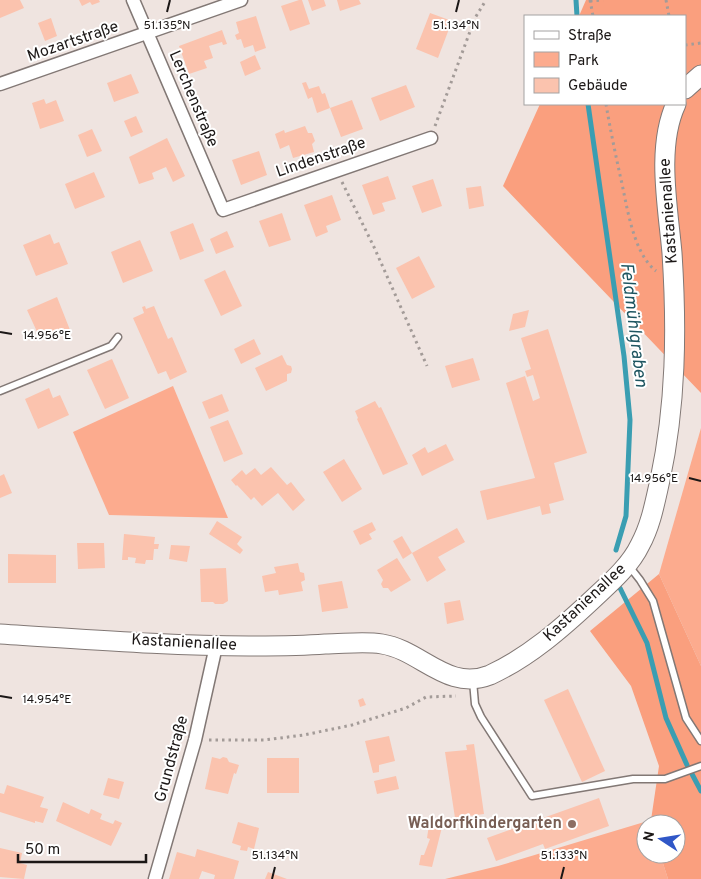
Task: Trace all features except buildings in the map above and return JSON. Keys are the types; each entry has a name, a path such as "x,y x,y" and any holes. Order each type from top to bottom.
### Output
{"street":[{"name":"Lerchenstraße","path":"133,0 223,210"},
{"name":"Mozartstraße","path":"0,84 241,0"},
{"path":"686,89 701,75"},
{"name":"Kastanienallee","path":"0,634 216,646 312,645 366,642 382,644 402,651 445,674 464,680 473,687 481,679 498,671 542,643 567,623 627,565 641,544 648,527 662,468 674,384 676,347 674,279 664,162 667,127 676,105"},
{"name":"Lindenstraße","path":"223,210 430,138"},
{"name":"Grundstraße","path":"155,879 195,740 216,646"}],"lane":[{"path":"0,391 111,346 118,337"},
{"path":"627,565 640,580 653,601 686,718 701,741"},
{"path":"473,687 475,704 481,717 532,796 632,779 665,779 701,766"}],"path":[{"path":"430,138 475,18 486,0"},
{"path":"593,15 590,1 603,0"},
{"path":"666,0 670,15"},
{"path":"686,45 701,43"},
{"path":"606,105 632,230 649,265 664,278 674,279"},
{"path":"336,171 374,247 426,366"},
{"path":"195,740 264,740 304,735 352,725 406,708 426,697 473,687"}],"green space":[{"path":"173,386 228,518 109,515 73,432"},
{"path":"701,428 701,666 659,574"},
{"path":"636,825 636,864 663,864 668,879 445,879 498,866"}],"shaded area":[{"path":"586,0 701,0 701,393 503,186 540,105 686,105 686,15 579,15"},
{"path":"659,574 701,666 701,879 668,879 663,864 686,864 686,814 652,814 659,766 631,686 590,631"}],"waterway":[{"name":"Feldmühlgraben","path":"576,0 577,15"},
{"name":"Feldmühlgraben","path":"588,105 624,356 630,420 626,516 616,550"},
{"name":"Feldmühlgraben","path":"620,588 647,643 666,718 687,765"},
{"name":"Feldmühlgraben","path":"692,774 701,791"}],"place":[{"name":"Waldorfkindergarten","path":"572,824"}]}
